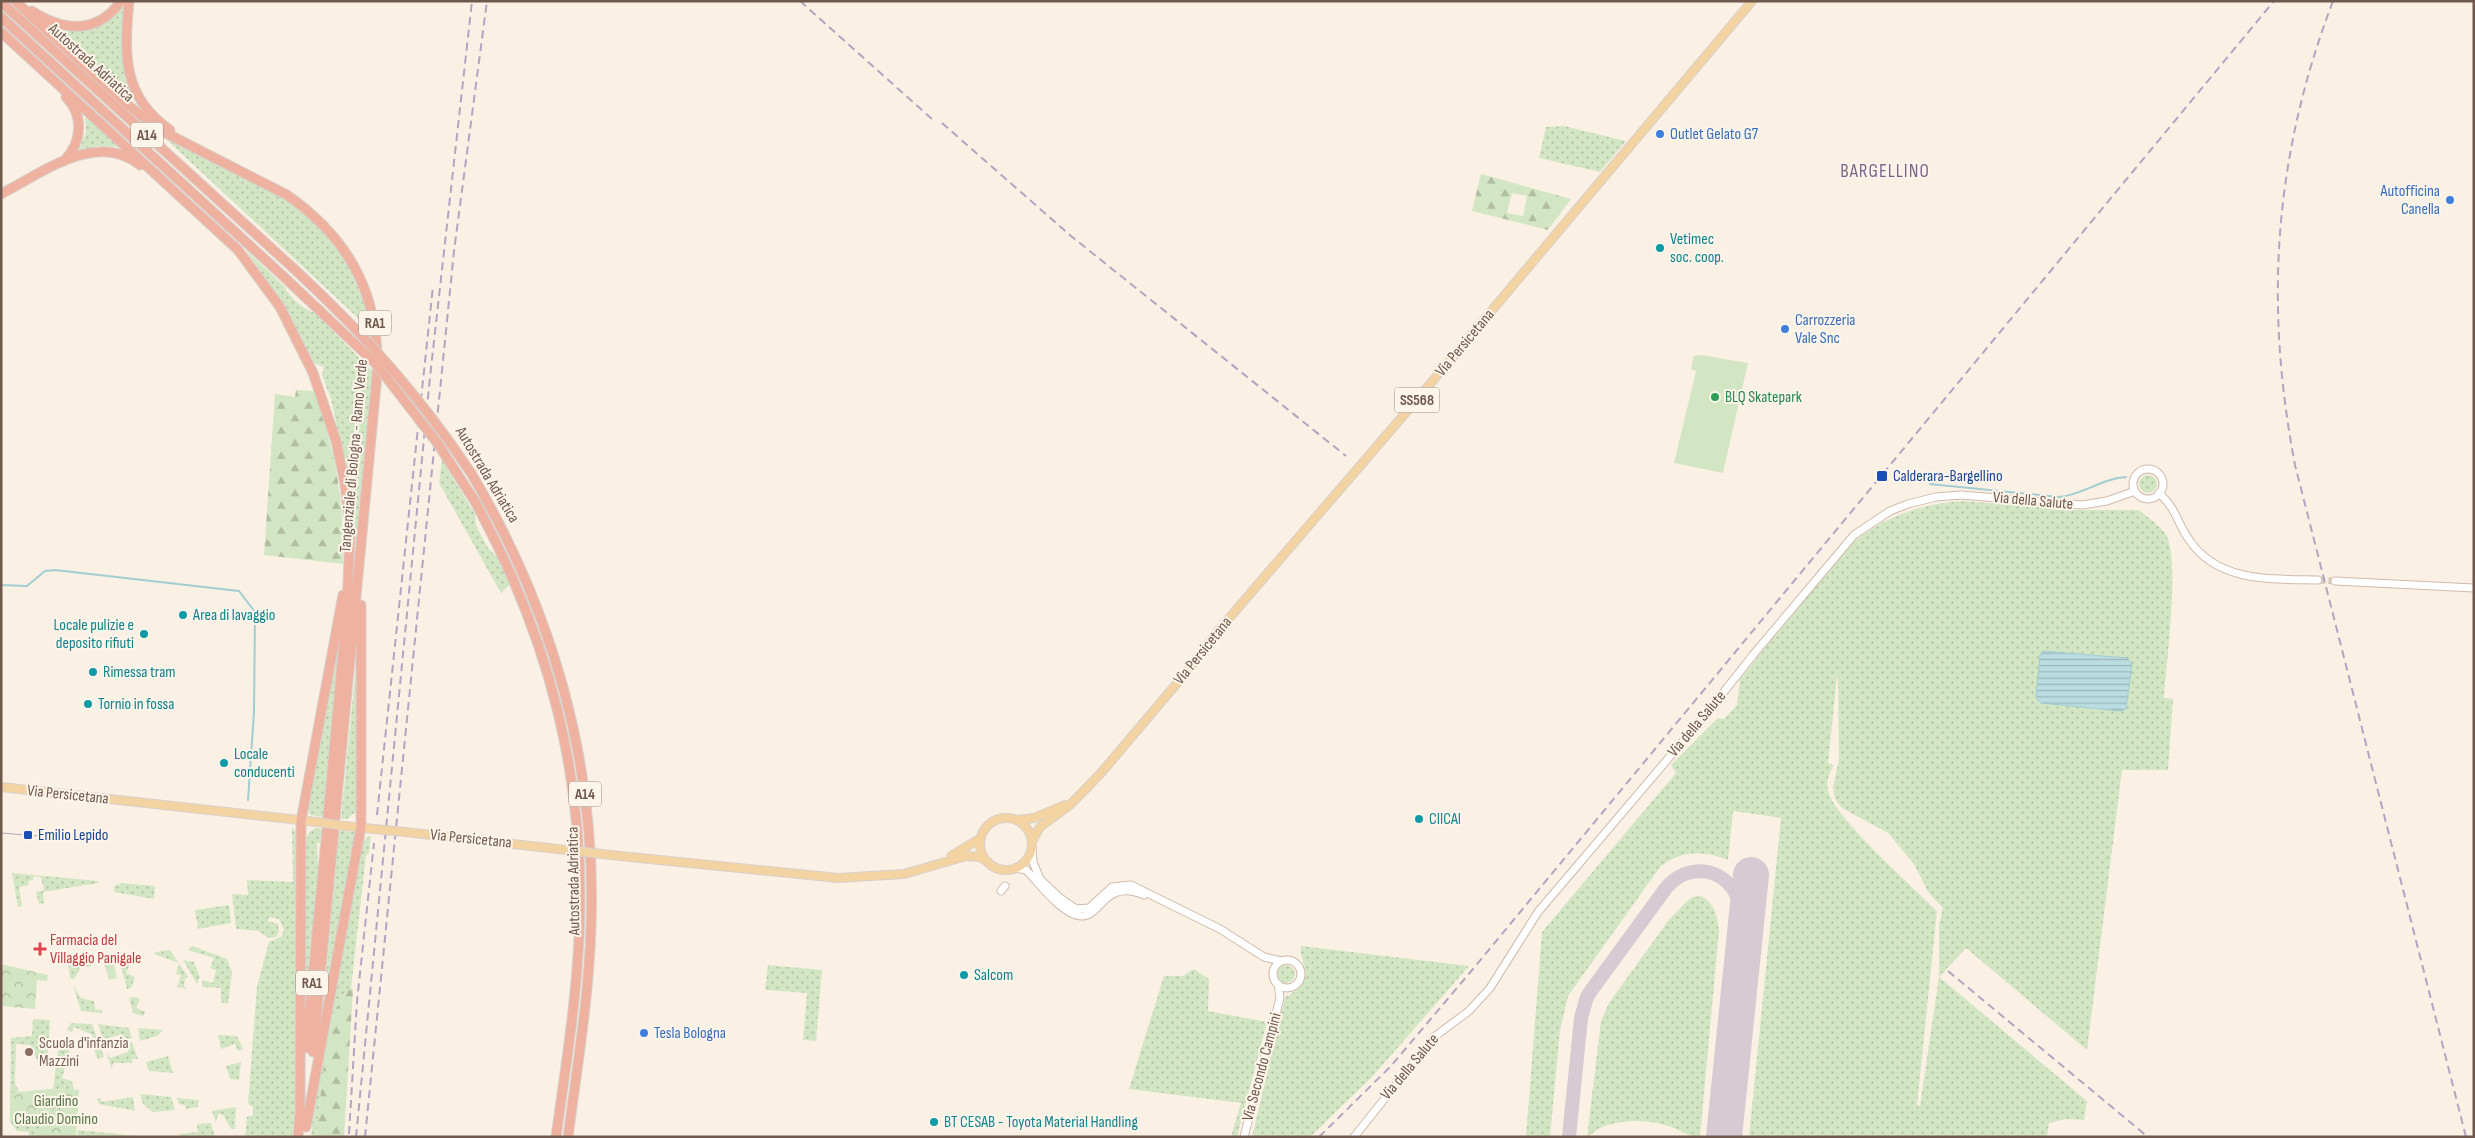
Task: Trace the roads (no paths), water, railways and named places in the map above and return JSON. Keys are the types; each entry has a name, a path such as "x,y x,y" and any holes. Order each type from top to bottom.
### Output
{"highway":[{"path":"16,1 50,22 76,27 98,22 108,16 121,1"},
{"name":"Tangenziale di Bologna - Ramo Verde","path":"3,33 228,240 251,266 280,307 304,353 322,395 336,441 345,484 350,532 348,608 332,818 364,513 378,350 374,320 367,292 348,255 316,217 287,195 181,142 140,116 16,1"},
{"path":"129,1 126,61 131,81 137,94 166,128 233,167"},
{"name":"Autostrada Adriatica","path":"1,2 292,267 383,356 431,414 471,473 505,534 543,621 568,700 580,761 590,847 592,927 587,985 568,1137"},
{"name":"Autostrada Adriatica","path":"1,17 376,364 438,444 474,500 517,586 543,655 567,748 576,810 580,881 579,937 556,1137"},
{"path":"3,33 70,101 75,110 79,126 77,140 70,154 63,162"},
{"path":"1,194 63,162 93,152 118,154 136,162 185,200"},
{"path":"1,186 26,182"},
{"path":"306,1127 361,827 360,673 364,513"},
{"path":"300,1116 301,821 341,608 350,532"},
{"name":"RA1","path":"298,1137 330,829 305,1137"}],"main road":[{"name":"Via Persicetana","path":"1032,845 1040,827 1063,811 1079,796 1189,669 1212,638 1409,409 1752,1"},
{"name":"Via Persicetana","path":"1,787 620,856 838,878 885,877 904,874 938,863 973,856 988,862"},
{"name":"Via Persicetana","path":"1017,820 1044,815 1079,796"},
{"path":"1005,818 1017,820 1029,831 1032,845 1026,861 1015,868 999,869 988,862 981,851 981,838 984,830 993,822 1005,818"},
{"name":"Via Persicetana","path":"938,863 981,838"}],"street":[{"path":"2135,491 2133,484 2135,476 2141,471 2148,469 2156,471 2162,480 2159,494 2174,509 2192,544 2219,566 2245,576 2318,580"},
{"name":"Via della Salute","path":"1354,1137 1434,1037 1469,1011 1490,988 1538,912 1712,707 1752,655 1854,535 1890,511 1908,504 1941,496 1961,495 2082,505 2107,500 2135,491 2146,498 2159,494"},
{"path":"2335,581 2474,588"},
{"path":"1032,845 1033,862 1040,879 1048,888 1076,909 1089,908 1110,889 1124,884 1136,886 1173,907"},
{"path":"1015,868 1026,870 1041,888 1074,914 1090,913 1112,893 1126,890 1173,907 1234,937 1264,957 1281,961 1292,961 1300,969 1299,981 1285,988 1278,984 1264,957"},
{"path":"1273,973 1275,966 1281,961"},
{"name":"Via Secondo Campini","path":"1244,1137 1280,998 1278,984"},
{"name":"Via Secondo Campini","path":"1280,998 1292,986"}],"water":[{"path":"2043,651 2127,658 2132,664 2126,709 2120,711 2041,703 2036,698 2040,655"}],"waterway":[{"path":"1930,484 2059,497 2068,496 2109,480 2126,477"},
{"path":"1,585 27,586 45,571 55,570 239,591 255,612 254,712 248,800"}],"tunnel":[{"path":"2318,580 2335,581"}],"tram line":[{"path":"1,833 101,841"}],"railway":[{"path":"356,1137 430,377 472,1"},
{"path":"365,1137 454,251 487,1"},
{"path":"800,1 933,120"},
{"path":"1319,1137 1391,1066 1473,969 2274,1"},
{"path":"2333,1 2313,59 2298,116 2287,173 2280,230 2278,288 2285,405 2295,465 2466,1137"},
{"path":"942,123 1071,236 1346,456"},
{"path":"377,815 433,286"},
{"path":"349,1134 357,1001 374,843"},
{"path":"1948,971 2148,1137"}],"place":[{"name":"Outlet Gelato G7","path":"1660,134"},
{"name":"Autofficina Canella","path":"2450,200"},
{"name":"Vetimec soc. coop.","path":"1660,248"},
{"name":"Carrozzeria Vale Snc","path":"1785,329"},
{"name":"BLQ Skatepark","path":"1715,397"},
{"name":"Calderara-Bargellino","path":"1882,476"},
{"name":"Area di lavaggio","path":"183,615"},
{"name":"Locale pulizie e deposito rifiuti","path":"144,634"},
{"name":"Rimessa tram","path":"93,672"},
{"name":"Tornio in fossa","path":"88,704"},
{"name":"Locale conducenti","path":"224,763"},
{"name":"CIICAI","path":"1419,819"},
{"name":"Emilio Lepido","path":"28,835"},
{"name":"Farmacia del Villaggio Panigale","path":"40,949"},
{"name":"Salcom","path":"964,975"},
{"name":"Tesla Bologna","path":"644,1033"},
{"name":"Scuola d'infanzia Mazzini","path":"29,1052"},
{"name":"BT CESAB - Toyota Material Handling","path":"934,1122"}],"district":[{"name":"BARGELLINO","path":"1885,171"}],"park label":[{"name":"Giardino Claudio Domino","path":"56,1110"}]}
